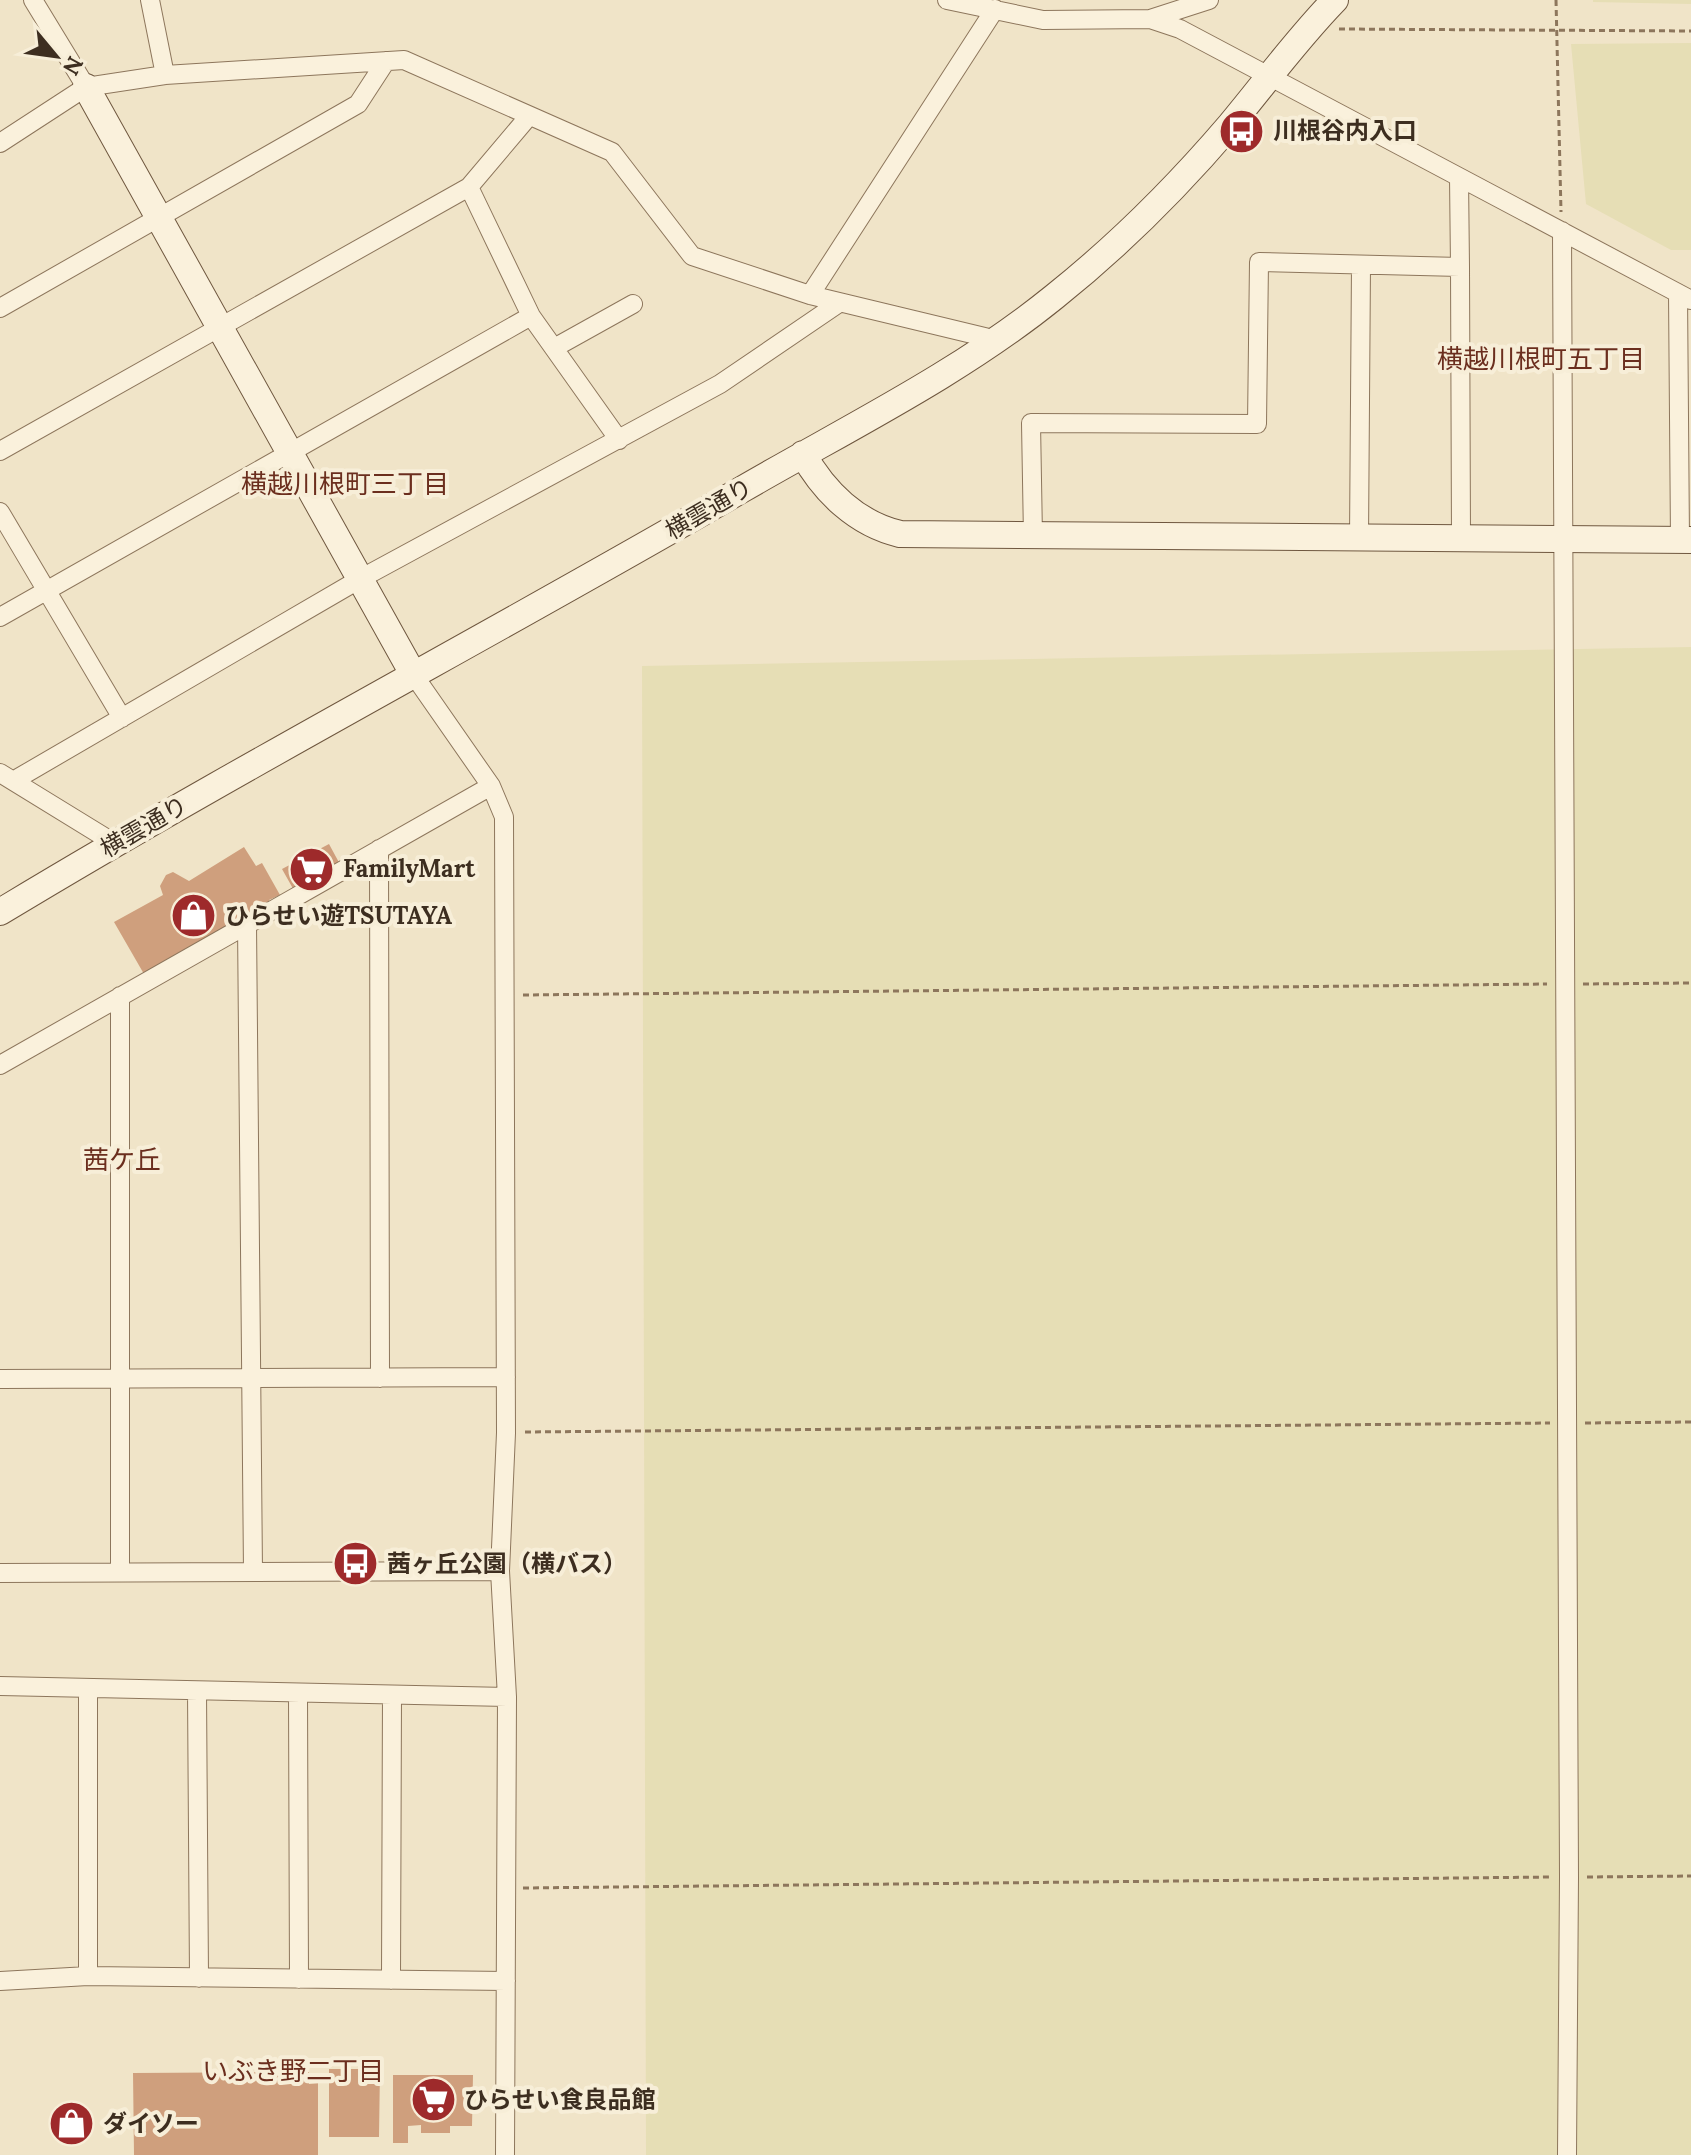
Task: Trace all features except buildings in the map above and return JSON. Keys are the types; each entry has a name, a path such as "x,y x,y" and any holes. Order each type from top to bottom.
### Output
{"main road":[{"name":"横雲通り","path":"0,912 114,843 803,454 997,340 1055,297 1132,229 1335,0"},
{"path":"86,87 413,674"},
{"path":"803,454 849,511 868,524 887,531 1033,537 1686,540"}],"street":[{"path":"33,0 86,87"},
{"path":"150,0 165,75"},
{"path":"947,0 970,2 1043,20 1150,19 1209,0"},
{"path":"810,295 995,9"},
{"path":"1150,19 1180,29 1685,297 1686,540"},
{"path":"0,143 86,87 165,75 404,60 612,152 692,256 839,303 997,340"},
{"path":"0,308 358,104 386,61"},
{"path":"0,451 469,187 529,116"},
{"path":"1459,177 1461,539"},
{"path":"469,187 531,316 619,440"},
{"path":"1562,231 1569,1877 1567,2155"},
{"path":"1033,537 1031,423 1257,424 1259,262 1460,267"},
{"path":"1359,539 1361,265"},
{"path":"7,777 122,718 360,579 720,384 839,303"},
{"path":"554,348 633,304"},
{"path":"0,617 531,316"},
{"path":"0,512 122,718"},
{"path":"413,674 491,786 504,817 506,1433 500,1571 507,1697 505,2155"},
{"path":"7,777 114,843"},
{"path":"0,1065 491,786"},
{"path":"379,849 380,1378"},
{"path":"247,924 253,1572"},
{"path":"120,996 120,1572"},
{"path":"0,1379 506,1377"},
{"path":"0,1573 500,1571"},
{"path":"0,1686 507,1697"},
{"path":"88,1688 88,1976"},
{"path":"197,1691 199,1978"},
{"path":"298,1693 299,1979"},
{"path":"391,1980 392,1695"},
{"path":"0,1981 88,1976 506,1981"}],"path":[{"path":"1556,0 1562,231"},
{"path":"1307,29 1691,31"},
{"path":"505,995 1691,983"},
{"path":"506,1433 1691,1422"},
{"path":"505,1888 1691,1876"}],"shaded area":[{"path":"1691,0 1691,4 1593,2"},
{"path":"1691,43 1691,250 1671,250 1586,204 1571,44"},
{"path":"1691,647 1691,2155 646,2155 642,666"}],"place":[{"name":"川根谷内入口","path":"1242,131"},
{"name":"FamilyMart","path":"312,869"},
{"name":"ひらせい遊TSUTAYA","path":"194,916"},
{"name":"茜ヶ丘公園（横バス）","path":"356,1564"},
{"name":"ひらせい食良品館","path":"433,2100"},
{"name":"ダイソー","path":"72,2124"}],"district":[{"name":"横越川根町五丁目","path":"1541,359"},
{"name":"横越川根町三丁目","path":"345,484"},
{"name":"茜ケ丘","path":"122,1160"},
{"name":"いぶき野二丁目","path":"293,2071"}]}
